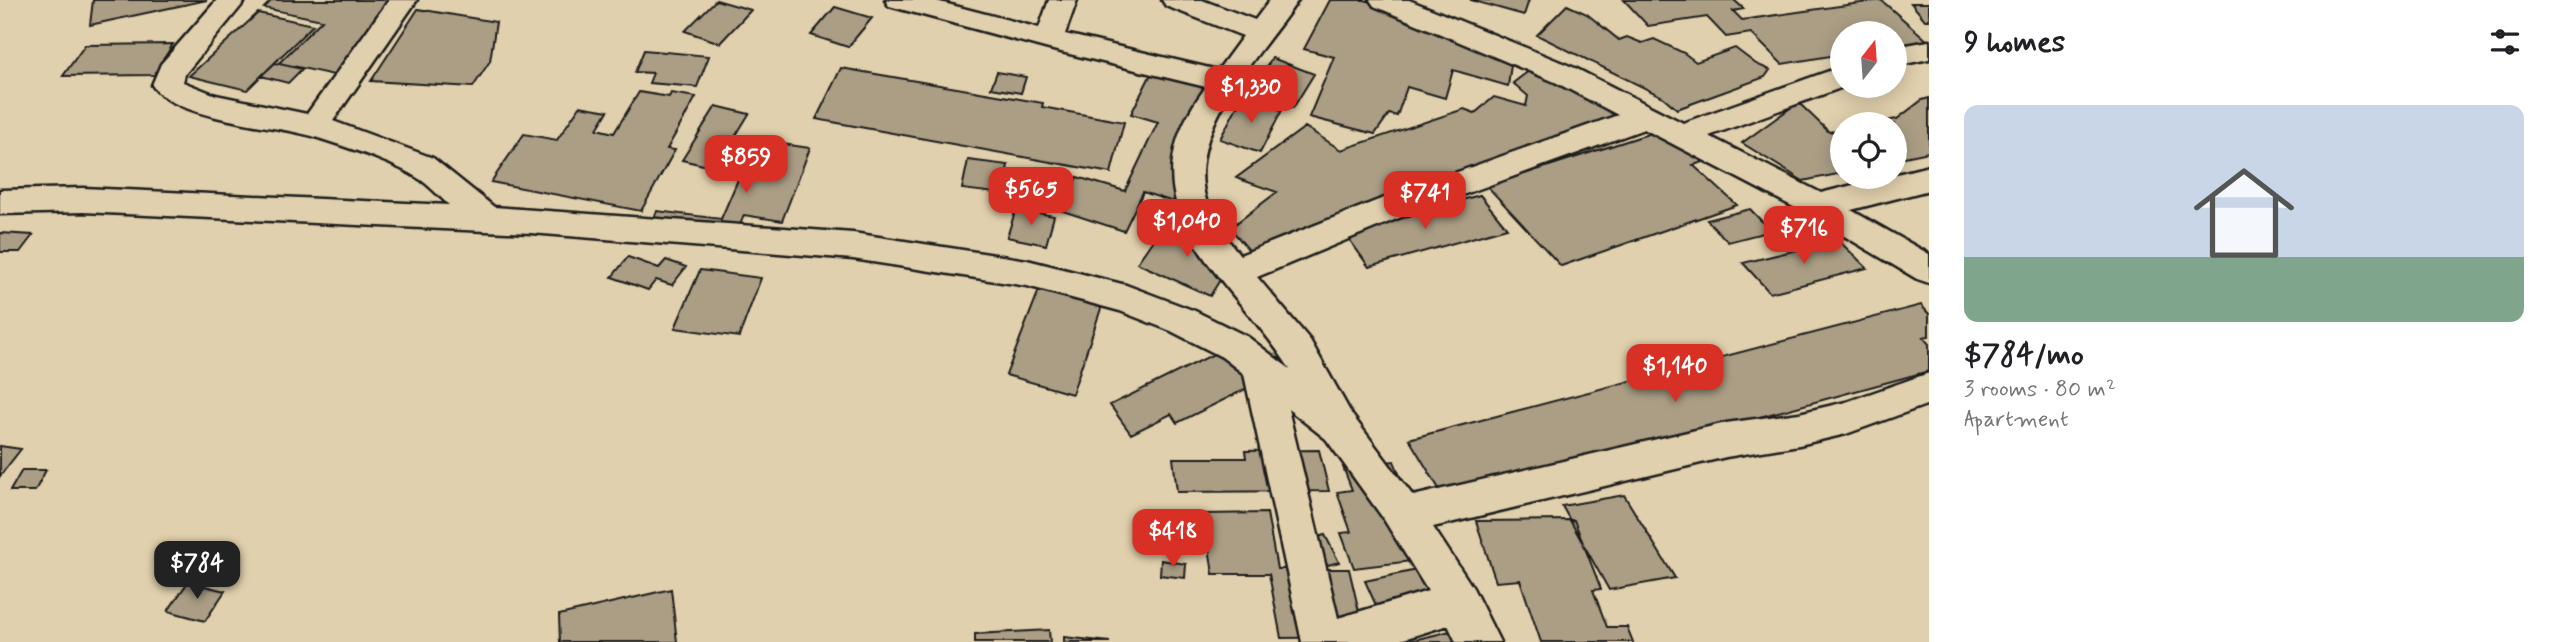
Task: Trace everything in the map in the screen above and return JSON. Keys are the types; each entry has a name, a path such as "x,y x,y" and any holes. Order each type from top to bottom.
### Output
{"street":[{"path":"232,0 171,71 167,85 178,93 198,100 314,126 422,166 435,174 486,219"},
{"path":"314,126 403,0"},
{"path":"899,0 1049,40 1224,81"},
{"path":"1049,40 1063,0"},
{"path":"1176,0 1260,32"},
{"path":"1284,0 1224,81 1202,113 1196,127 1187,178 1195,216 1234,272 1313,372 1339,427 1404,516 1458,602 1479,642"},
{"path":"1384,0 1565,75 1684,134 1929,270"},
{"path":"1908,54 1929,50"},
{"path":"1684,134 1830,81"},
{"path":"1234,272 1312,237 1563,149 1647,116"},
{"path":"1818,206 1929,178"},
{"path":"0,202 83,200 486,219 853,246 1027,274 1126,299 1183,321 1235,347 1339,427"},
{"path":"1260,366 1325,642 1458,602"},
{"path":"1404,516 1726,440 1822,423 1904,399 1929,388"}],"building":[{"path":"93,0 207,0 90,25"},
{"path":"272,0 410,0 338,76 279,63 322,20 264,8"},
{"path":"716,0 751,10 720,43 685,31"},
{"path":"1330,0 1365,0 1512,58 1508,86 1453,70 1445,98 1407,87 1397,116 1389,114 1375,134 1309,117 1334,57 1304,49"},
{"path":"1470,0 1529,0 1524,15"},
{"path":"1624,0 1734,0 1744,9 1733,11 1742,20 1881,0 1905,21 1830,21 1830,56 1782,64 1751,33 1726,37 1707,17 1648,26"},
{"path":"1911,3 1929,3 1929,20 1925,20"},
{"path":"1567,5 1587,14 1619,40 1627,37 1642,43 1654,39 1684,53 1696,62 1735,48 1756,64 1770,70 1765,77 1677,109 1663,97 1537,35"},
{"path":"835,7 872,18 848,47 811,35"},
{"path":"418,9 496,22 490,61 473,87 371,81"},
{"path":"258,13 313,25 247,90 189,76"},
{"path":"1908,24 1928,41 1908,44"},
{"path":"173,44 154,75 63,76 85,45"},
{"path":"644,50 709,56 697,87 649,83 653,73 635,72"},
{"path":"1272,58 1314,74 1293,108 1251,92"},
{"path":"1158,60 1226,80 1173,202 1143,192 1124,231 1050,207 1061,186 1071,189 1077,177 1125,191 1158,122 1131,114"},
{"path":"275,63 302,69 288,83 261,76"},
{"path":"1535,66 1619,115 1253,255 1230,228 1277,192 1236,178 1305,127 1341,150 1464,109 1475,113 1494,97 1526,106 1528,96 1513,83"},
{"path":"841,68 1043,103 1042,107 1124,122 1111,173 816,119"},
{"path":"997,72 1026,77 1021,93 991,88"},
{"path":"639,92 669,97 671,93 696,97 667,149 675,150 641,211 491,182 524,134 557,140 580,106 608,111 597,129 614,133"},
{"path":"1242,97 1282,110 1260,153 1220,139"},
{"path":"1929,98 1929,152 1907,157 1906,112"},
{"path":"1800,104 1830,132 1830,176 1803,181 1742,143 1793,106"},
{"path":"716,106 749,114 716,168 682,160"},
{"path":"1670,127 1707,161 1693,165 1737,205 1561,266 1487,186"},
{"path":"755,140 810,148 782,221 744,215 733,243 648,231 657,211 721,219"},
{"path":"968,160 1008,165 1003,194 962,189"},
{"path":"1021,172 1054,177 1051,187 1018,182"},
{"path":"1015,188 1052,194 1048,210 1010,204"},
{"path":"1480,195 1507,228 1369,267 1344,232"},
{"path":"1016,209 1054,216 1046,245 1007,237"},
{"path":"1750,209 1771,231 1728,242 1707,220"},
{"path":"1165,223 1236,254 1210,296 1137,263"},
{"path":"0,233 33,235 20,252 0,252"},
{"path":"1838,240 1867,268 1770,293 1743,263"},
{"path":"628,257 659,268 666,260 686,267 672,285 656,280 648,290 612,277"},
{"path":"700,270 761,278 739,337 675,328"},
{"path":"1046,272 1108,288 1072,394 1006,375"},
{"path":"1921,305 1929,314 1929,336 1923,337 1929,344 1929,371 1447,502 1409,439"},
{"path":"1228,347 1258,383 1177,423 1171,414 1131,434 1110,405"},
{"path":"0,446 21,449 0,476"},
{"path":"1319,450 1329,491 1177,492 1173,458 1246,458 1245,451"},
{"path":"1394,461 1415,513 1445,557 1354,568 1341,533 1351,532 1337,492 1352,490 1343,467"},
{"path":"22,470 46,470 35,491 10,491"},
{"path":"1624,495 1675,578 1609,590 1562,506"},
{"path":"1267,513 1277,569 1349,569 1365,637 1281,638 1269,574 1213,574 1204,514"},
{"path":"1574,520 1601,589 1593,590 1607,627 1627,627 1633,642 1541,642 1520,580 1496,582 1476,521"},
{"path":"1325,535 1339,562 1313,569 1299,542"},
{"path":"1161,560 1186,564 1185,578 1160,575"},
{"path":"1450,563 1475,612 1388,632 1365,581"},
{"path":"188,582 225,591 205,621 168,611"},
{"path":"671,589 677,642 560,642 559,615"},
{"path":"1487,622 1497,642 1406,642"},
{"path":"1049,630 1050,642 975,642 975,634"},
{"path":"1064,637 1110,642 1064,642"}]}
